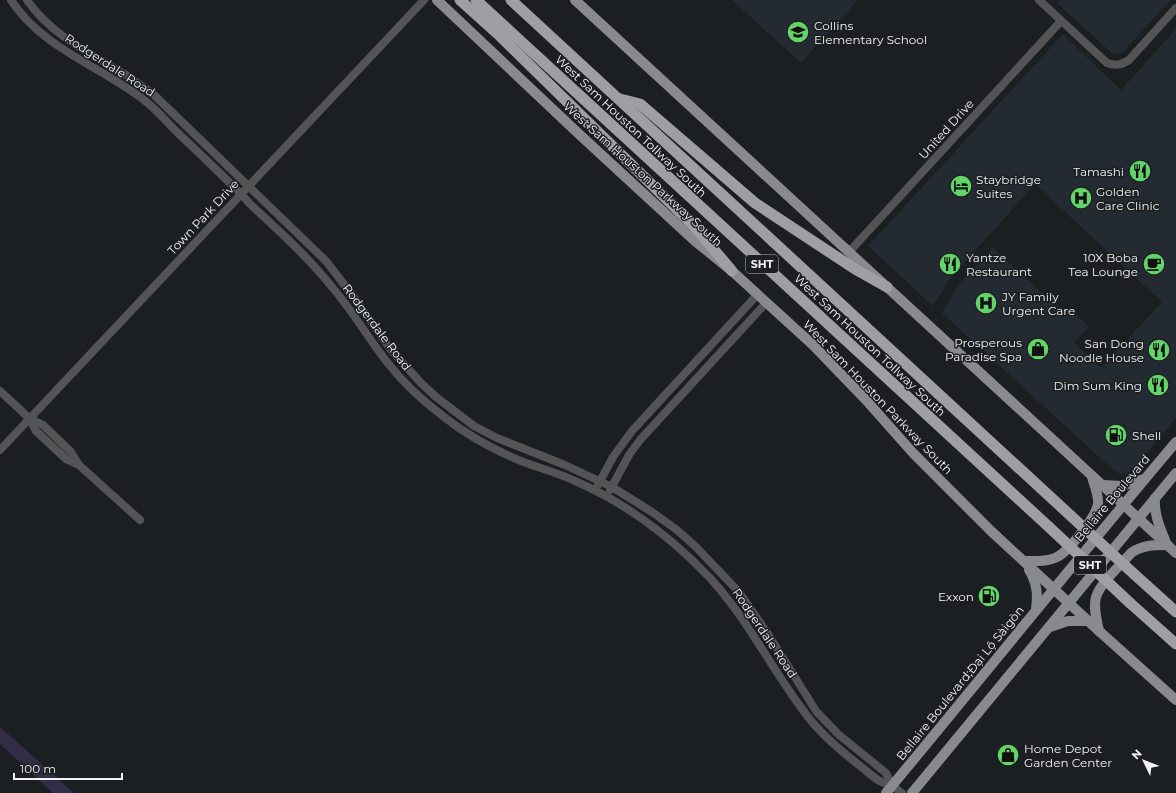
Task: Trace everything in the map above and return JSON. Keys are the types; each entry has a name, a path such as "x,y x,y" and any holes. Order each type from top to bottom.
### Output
{"highway":[{"path":"460,0 500,36 693,225 732,272"},
{"name":"West Sam Houston Tollway South","path":"476,0 1176,644"},
{"name":"West Sam Houston Tollway South","path":"511,0 1176,612"},
{"path":"619,99 640,104 755,203 854,269 887,287"}],"main road":[{"name":"West Sam Houston Parkway South","path":"437,0 695,241 732,272 813,345 866,400 926,467 1088,621 1176,700"},
{"path":"575,0 1176,553"},
{"name":"Bellaire Boulevard","path":"1053,588 1176,442"},
{"path":"912,793 1176,473"},
{"path":"1036,609 1038,594 1035,582 1024,561 1056,558 1064,553 1088,524 1094,515 1098,502 1092,477"},
{"path":"1102,486 1122,486 1146,478"},
{"path":"1155,498 1157,521 1168,545"},
{"path":"1099,631 1095,609 1096,598 1103,586 1136,550 1144,547 1168,545"},
{"name":"Bellaire Boulevard;Đại Lộ Sàigòn","path":"889,789 943,725 1053,588"},
{"path":"1048,628 1068,621 1088,621"}],"street":[{"name":"Rodgerdale Road","path":"11,0 20,14 39,32 92,68 121,84 145,101 241,194 333,288 388,363 413,391 446,418 483,442 517,460 573,480 607,497 636,515 669,540 699,566 729,600 757,639 795,700 817,728 843,752 882,784 889,789 902,793"},
{"name":"Rodgerdale Road","path":"27,0 50,25 67,39 152,93 326,261 365,312 391,350 421,383 453,410 474,426 497,438 612,487 652,512 677,530 709,559 739,592 768,634 804,693 825,721 838,734 886,773 889,789"},
{"name":"Town Park Drive","path":"0,450 424,0"},
{"path":"1039,0 1108,63 1115,66 1129,60 1176,8"},
{"name":"United Drive","path":"849,252 1061,21"},
{"path":"333,288 341,281"},
{"path":"595,490 624,440 757,295"},
{"path":"607,497 624,463 635,447 766,303"},
{"path":"413,391 421,383"},
{"path":"669,390 678,399"},
{"path":"0,391 30,418 36,431 66,459 79,465 140,520"},
{"path":"446,418 453,410"},
{"path":"729,600 739,592"},
{"path":"795,700 804,693"}],"shaded area":[{"name":"Collins Elementary School","path":"732,0 858,0 801,63"},
{"path":"1060,0 1171,0 1123,52 1114,55 1057,3"},
{"path":"1176,29 1176,418 1134,468 1128,473 1120,474 1110,467 942,313 958,285 993,248 1066,315 1071,310 1089,326 1074,343 1101,368 1162,302 1035,184 949,280 933,306 868,246 1063,34 1121,90"},
{"path":"0,727 74,793 53,793 0,744"}],"place":[{"name":"Collins Elementary School","path":"798,32"},
{"name":"Tamashi","path":"1140,171"},
{"name":"Staybridge Suites","path":"961,186"},
{"name":"Golden Care Clinic","path":"1081,198"},
{"name":"Yantze Restaurant","path":"950,264"},
{"name":"10X Boba Tea Lounge","path":"1154,264"},
{"name":"JY Family Urgent Care","path":"986,303"},
{"name":"Prosperous Paradise Spa","path":"1038,349"},
{"name":"San Dong Noodle House","path":"1159,350"},
{"name":"Dim Sum King","path":"1158,385"},
{"name":"Shell","path":"1116,435"},
{"name":"Exxon","path":"989,596"},
{"name":"Home Depot Garden Center","path":"1008,755"}]}
